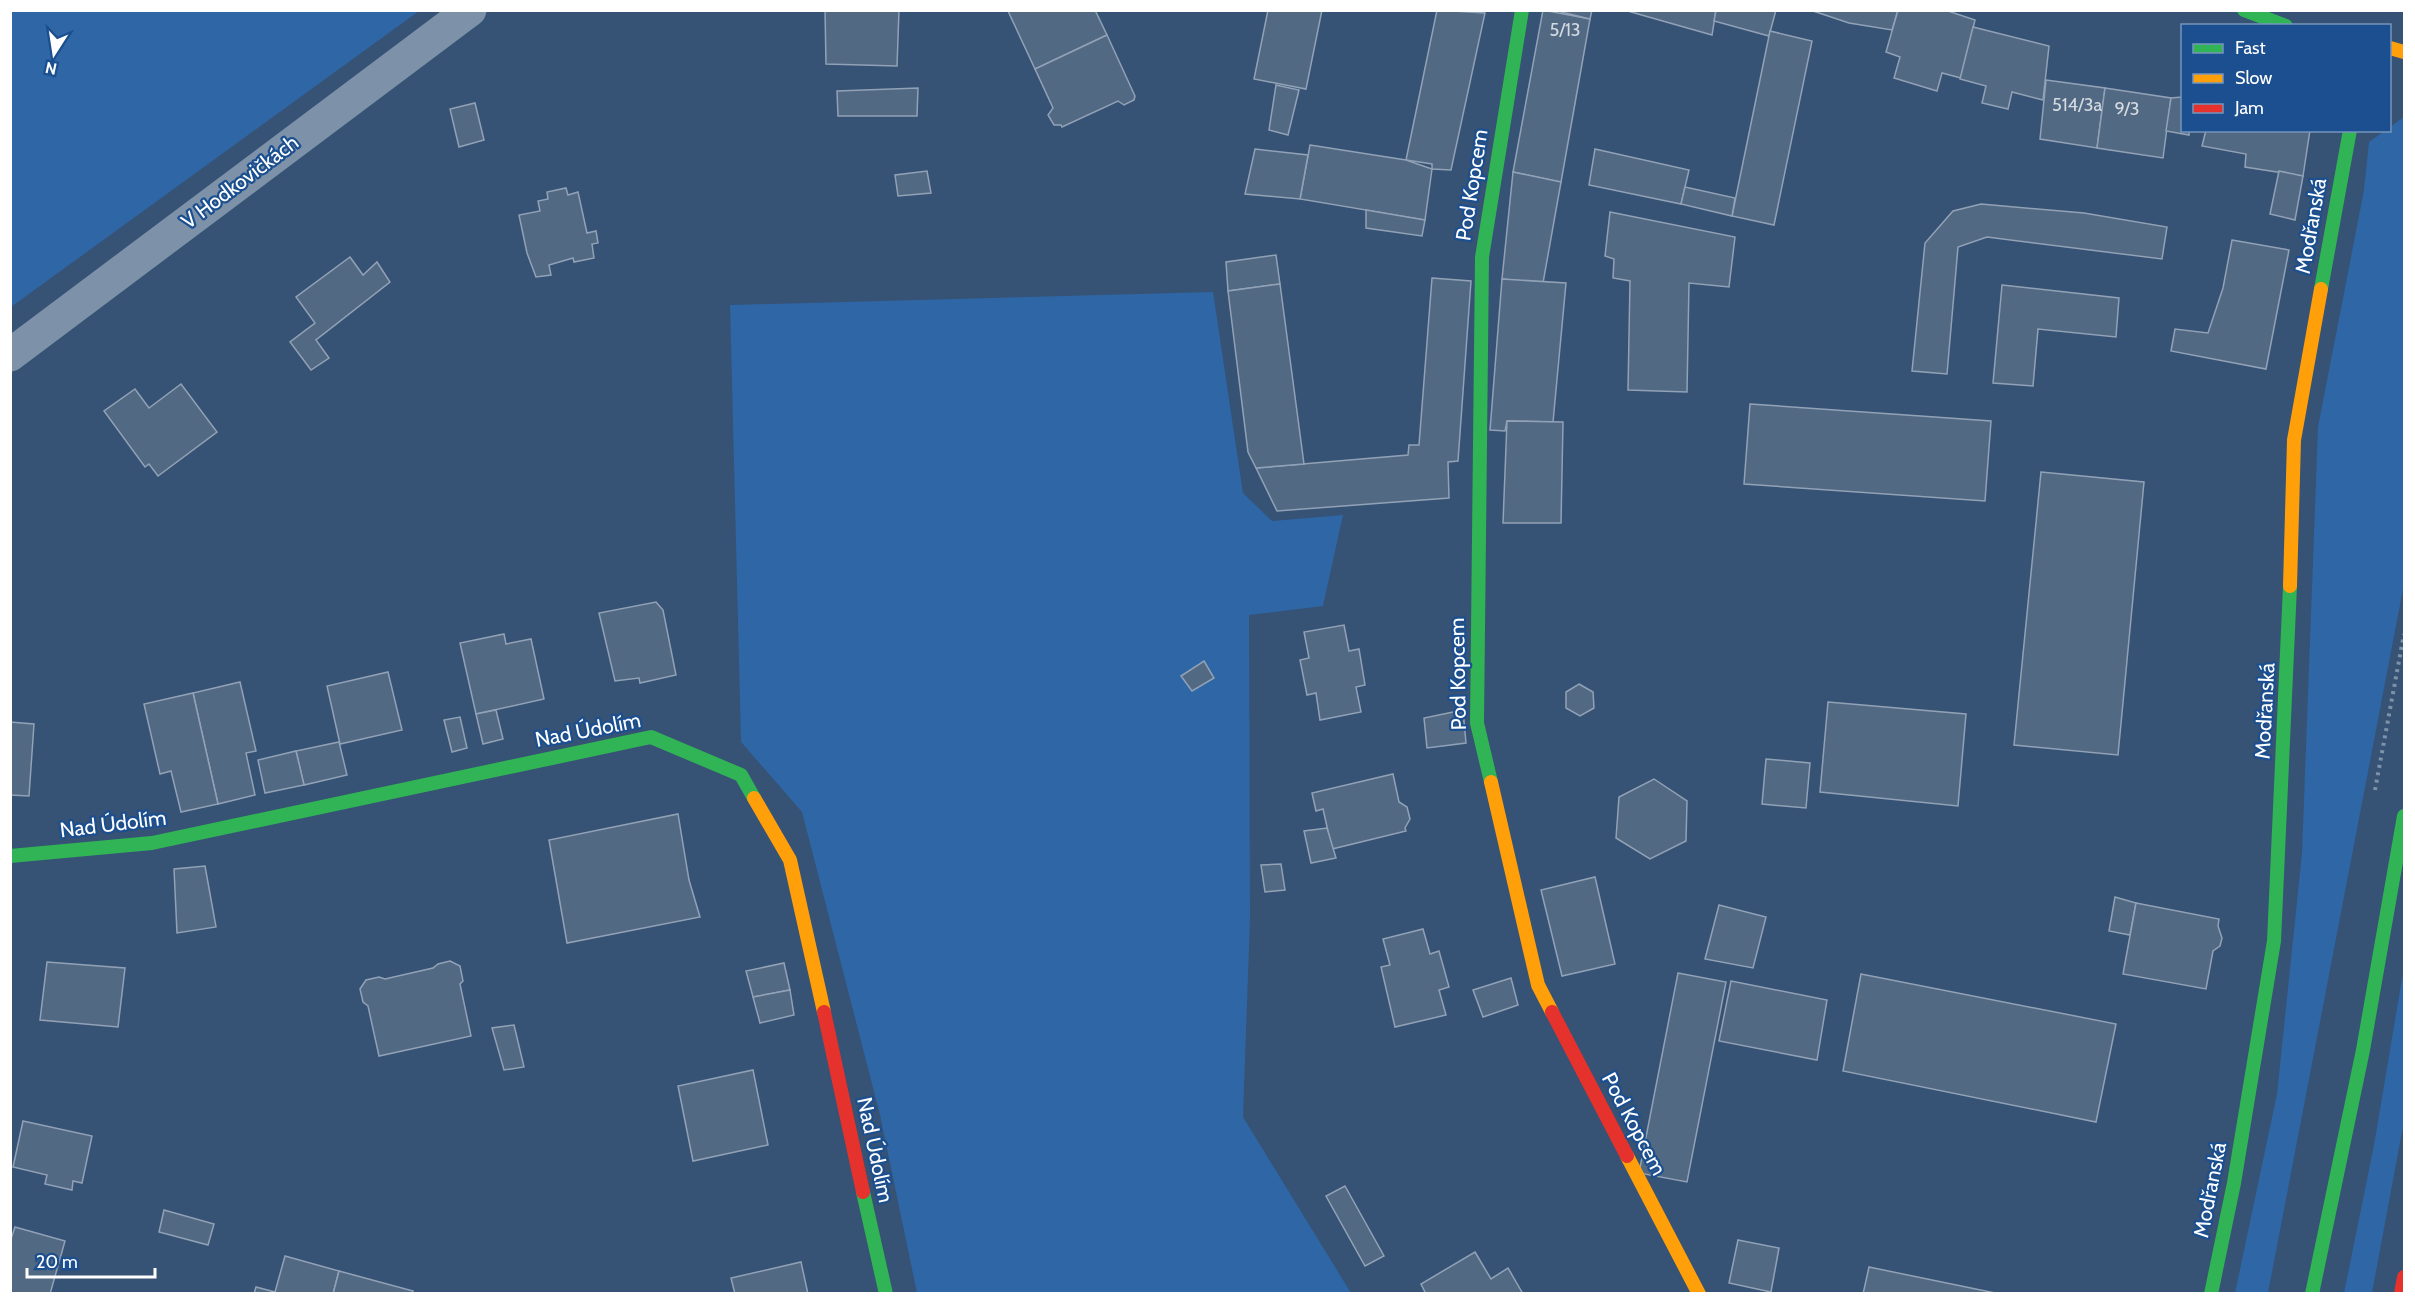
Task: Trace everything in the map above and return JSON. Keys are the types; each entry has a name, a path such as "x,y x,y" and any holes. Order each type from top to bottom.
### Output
{"street":[{"name":"V Hodkovičkách","path":"10,355 470,10"},
{"name":"Pod Kopcem","path":"1522,10 1482,257 1477,723 1538,985 1699,1293"},
{"path":"2242,12 2280,24"},
{"name":"Modřanská","path":"2211,1293 2234,1183 2274,941 2288,683 2294,440 2350,132"},
{"name":"Nad Údolím","path":"10,856 152,843 651,737 741,775 790,860 886,1293"},
{"path":"2312,1293 2363,1050 2404,816"},
{"path":"2401,1293 2404,1277"}],"shaded area":[{"path":"11,10 419,10 419,11 11,307"},
{"path":"2404,117 2404,584 2268,1293 2235,1293 2277,1094 2302,853 2318,427 2364,190 2369,142 2383,132 2391,132 2391,126"},
{"path":"1213,292 1243,493 1272,521 1343,515 1323,606 1249,615 1250,918 1243,1117 1351,1293 917,1293 880,1115 802,812 741,742 730,305","holes":["1204,661 1214,678 1192,691 1182,676"]},
{"path":"2404,967 2404,1121 2372,1293 2344,1293 2374,1145"}],"building":[{"path":"825,10 899,10 897,66 826,64"},
{"path":"1095,10 1107,35 1035,69 1008,11"},
{"path":"1268,10 1322,10 1306,89 1254,79"},
{"path":"1437,10 1485,13 1451,170 1432,169 1432,164 1406,160"},
{"path":"1543,10 1590,19 1561,182 1513,172"},
{"path":"1553,10 1592,10 1590,19"},
{"path":"1624,10 1716,10 1712,35"},
{"path":"1716,10 1776,10 1769,36 1714,21"},
{"path":"1810,10 1898,10 1892,30 1849,23"},
{"path":"1898,10 1945,10 1975,20 1961,78 1942,73 1937,91 1894,78 1900,57 1886,52"},
{"path":"1973,27 2049,46 2043,100 2012,92 2008,109 1982,103 1986,86 1960,79"},
{"path":"1770,31 1812,41 1774,225 1732,216"},
{"path":"1107,35 1135,96 1134,100 1124,105 1118,101 1062,127 1054,125 1048,115 1053,108 1035,69"},
{"path":"2046,80 2105,88 2097,148 2040,139"},
{"path":"1276,85 1299,90 1288,135 1269,130"},
{"path":"918,88 917,116 838,116 837,91"},
{"path":"2105,88 2171,98 2163,158 2097,148"},
{"path":"2181,97 2181,132 2189,132 2189,135 2166,131 2171,98"},
{"path":"475,103 484,140 459,147 450,109"},
{"path":"2206,132 2310,132 2303,176 2245,167 2246,154 2202,146"},
{"path":"1310,145 1406,160 1432,169 1425,220 1300,199"},
{"path":"1255,149 1308,155 1300,199 1245,194"},
{"path":"1595,149 1689,170 1681,204 1589,185"},
{"path":"927,171 931,193 898,196 895,175"},
{"path":"2279,171 2303,176 2295,220 2270,214"},
{"path":"1513,172 1561,182 1543,283 1502,279"},
{"path":"1685,187 1735,198 1732,216 1681,204"},
{"path":"566,188 568,195 578,192 587,233 596,231 598,243 592,244 594,258 574,262 573,258 549,265 551,275 536,277 527,253 519,215 540,211 538,201 548,199 547,192"},
{"path":"1981,204 2084,213 2167,227 2162,259 1987,237 1958,247 1947,374 1912,371 1925,243 1953,211"},
{"path":"1366,210 1425,220 1422,236 1366,228"},
{"path":"1610,212 1735,237 1729,287 1689,283 1687,392 1628,390 1630,281 1613,278 1614,259 1605,256"},
{"path":"2232,240 2289,250 2266,369 2171,351 2175,329 2208,333 2223,288"},
{"path":"1276,255 1280,284 1228,291 1226,262"},
{"path":"350,257 363,275 377,262 390,282 316,340 329,358 311,370 290,342 315,323 296,297"},
{"path":"1432,278 1471,281 1458,461 1448,462 1449,498 1277,511 1256,468 1408,455 1409,445 1419,445"},
{"path":"1502,279 1566,283 1553,422 1507,421 1505,431 1490,430"},
{"path":"1280,284 1304,464 1256,468 1248,452 1228,291"},
{"path":"2002,285 2119,298 2116,337 2038,329 2033,386 1993,383"},
{"path":"181,384 217,432 158,476 149,464 145,467 104,411 135,389 149,408"},
{"path":"1750,404 1991,421 1985,501 1744,484"},
{"path":"1507,421 1563,422 1561,523 1503,523"},
{"path":"2041,472 2144,482 2118,755 2014,745"},
{"path":"656,602 663,610 676,675 640,683 639,678 615,681 599,613"},
{"path":"1344,625 1349,651 1359,649 1365,685 1356,687 1361,712 1320,720 1316,693 1307,695 1300,660 1309,658 1304,632"},
{"path":"504,634 506,644 531,639 544,699 476,714 460,643"},
{"path":"1204,661 1214,678 1192,691 1181,676"},
{"path":"388,672 402,730 340,744 327,686"},
{"path":"240,682 256,751 246,753 255,795 218,804 193,693"},
{"path":"1579,684 1593,692 1594,708 1580,716 1566,708 1566,692"},
{"path":"193,693 218,804 181,812 171,771 160,774 144,704"},
{"path":"1828,702 1966,714 1958,806 1820,792"},
{"path":"496,710 503,739 483,744 476,714"},
{"path":"1463,710 1466,743 1427,748 1424,718"},
{"path":"460,717 467,748 452,752 444,720"},
{"path":"10,722 34,724 29,796 10,795"},
{"path":"339,742 347,775 304,785 296,751"},
{"path":"296,751 304,785 265,793 258,760"},
{"path":"1766,759 1810,763 1806,808 1762,804"},
{"path":"1393,774 1399,802 1407,807 1410,819 1405,828 1406,831 1332,849 1323,809 1316,811 1312,793"},
{"path":"1654,779 1687,801 1686,841 1650,859 1616,838 1619,797"},
{"path":"678,814 689,880 700,917 567,943 549,840"},
{"path":"1327,828 1336,858 1311,863 1304,831"},
{"path":"1281,864 1285,890 1265,892 1261,865"},
{"path":"205,866 216,927 177,933 174,869"},
{"path":"1595,877 1615,964 1562,976 1541,890"},
{"path":"2115,897 2136,903 2130,935 2109,931"},
{"path":"2136,903 2219,919 2218,926 2222,938 2220,946 2213,951 2206,989 2123,974"},
{"path":"1719,905 1766,917 1753,968 1705,959"},
{"path":"1423,929 1430,954 1439,951 1449,987 1439,990 1446,1015 1395,1027 1381,967 1390,965 1383,939"},
{"path":"450,961 460,966 463,981 460,984 471,1036 379,1056 368,1006 363,1002 360,989 366,980 379,977 385,979 433,968"},
{"path":"47,962 125,968 118,1027 40,1020"},
{"path":"784,963 790,990 753,997 746,971"},
{"path":"1678,973 1726,982 1687,1182 1639,1173"},
{"path":"1861,974 2116,1024 2096,1122 1843,1071"},
{"path":"1511,978 1518,1005 1483,1017 1473,990"},
{"path":"1731,981 1827,1000 1817,1060 1719,1041"},
{"path":"790,990 794,1015 760,1023 753,997"},
{"path":"514,1025 524,1067 504,1070 492,1028"},
{"path":"753,1070 768,1145 693,1161 678,1086"},
{"path":"23,1121 92,1136 82,1183 73,1181 72,1190 45,1184 47,1175 13,1167"},
{"path":"1345,1186 1384,1256 1365,1266 1326,1196"},
{"path":"164,1210 214,1224 208,1245 159,1232"},
{"path":"15,1227 65,1241 50,1294 10,1294 10,1242"},
{"path":"1738,1240 1779,1248 1771,1292 1729,1283"},
{"path":"1475,1252 1491,1279 1508,1268 1523,1294 1426,1294 1421,1284"},
{"path":"285,1256 339,1271 333,1294 254,1294 256,1287 275,1292"},
{"path":"801,1262 808,1294 735,1294 731,1278"},
{"path":"1869,1267 2000,1294 1863,1294"},
{"path":"339,1271 413,1291 412,1294 333,1294"}],"traffic: fast":[{"path":"1491,782 1477,723 1482,257 1522,10"},
{"path":"2244,10 2281,24"},
{"path":"2321,289 2350,132"},
{"path":"2211,1294 2234,1183 2274,941 2290,586"},
{"path":"10,856 152,843 651,737 741,775 754,798"},
{"path":"2312,1294 2363,1050 2404,816"},
{"path":"863,1192 886,1294"}],"traffic: slow":[{"path":"2391,48 2404,52"},
{"path":"2290,586 2294,440 2321,289"},
{"path":"1491,782 1538,985 1552,1012"},
{"path":"754,798 790,860 824,1012"},
{"path":"1627,1156 1699,1294"}],"traffic: jam":[{"path":"824,1012 863,1192"},
{"path":"1552,1012 1627,1156"},
{"path":"2401,1294 2404,1277"}]}
